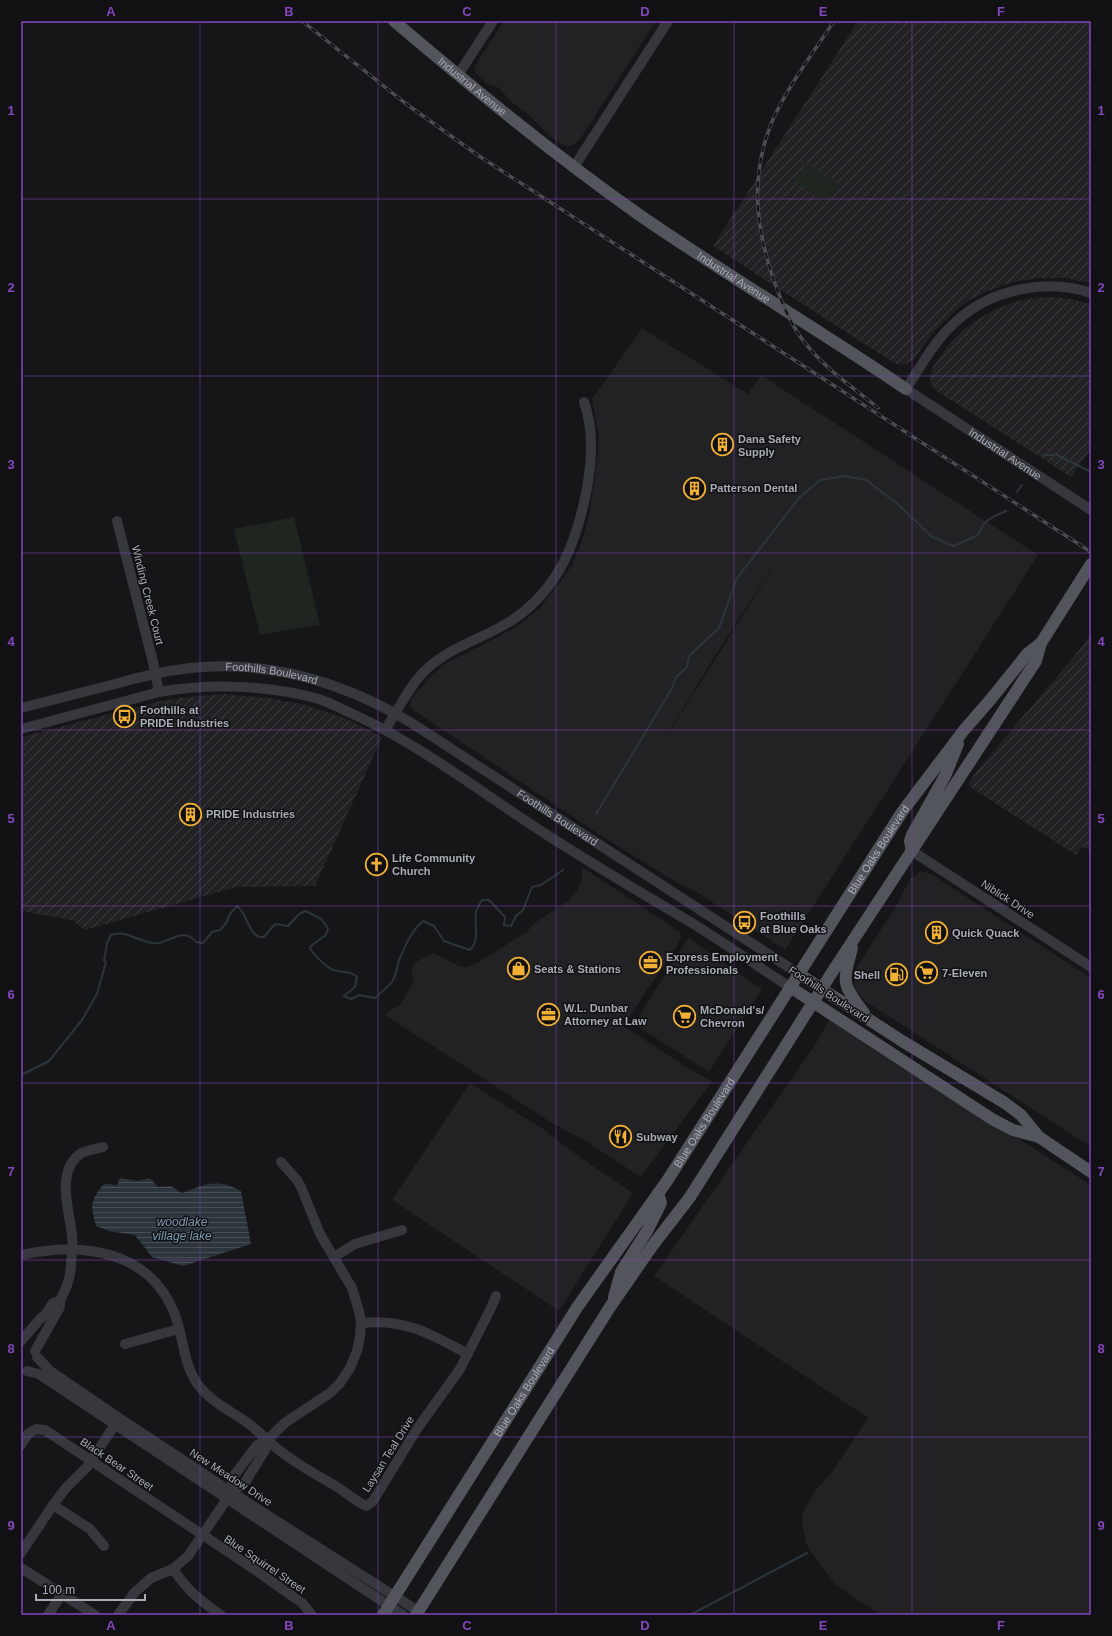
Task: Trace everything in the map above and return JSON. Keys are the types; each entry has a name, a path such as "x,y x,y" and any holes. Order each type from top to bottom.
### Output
{"main road":[{"name":"Industrial Avenue","path":"394,21 458,75 574,167 638,214 906,389"},
{"name":"Blue Oaks Boulevard","path":"417,1613 610,1307 653,1245 690,1197 813,1002 1036,660 1041,643 1091,564"},
{"name":"Blue Oaks Boulevard","path":"389,1605 578,1306 658,1193 902,812 964,730 1027,654 1041,643"},
{"path":"912,852 910,841 912,835 944,776 964,730"},
{"path":"855,938 846,974 846,985 850,994 869,1020"},
{"name":"Foothills Boulevard","path":"799,974 869,1020 1005,1103 1021,1115 1040,1137 1091,1172"},
{"name":"Foothills Boulevard","path":"790,987 1013,1130 1040,1137"},
{"path":"962,1098 967,1096 991,1110 994,1110 1005,1103"},
{"path":"610,1307 621,1272 647,1231 661,1203 658,1193"}],"street":[{"path":"458,75 493,21"},
{"path":"574,167 668,21"},
{"path":"906,389 936,342 959,318 980,305 1002,294 1039,287 1064,287 1091,293"},
{"name":"Industrial Avenue","path":"906,389 1091,510"},
{"path":"385,730 418,678 429,666 450,652 503,626 515,618 539,597 564,563 573,543 582,512 592,449 589,418 584,402"},
{"name":"Winding Creek Court","path":"117,521 159,692"},
{"name":"Foothills Boulevard","path":"21,708 155,674 211,666 277,671 330,684 350,691 396,714 799,974"},
{"name":"Foothills Boulevard","path":"21,729 159,692 204,687 239,688 290,693 321,700 404,740 603,871 683,917 790,987"},
{"path":"21,712 32,705"},
{"name":"Niblick Drive","path":"912,852 1091,967"},
{"path":"23,1372 32,1368 36,1363 36,1354 53,1303 59,1301 66,1289 70,1277 72,1237 66,1191 66,1179 69,1168 73,1160 81,1154 103,1147"},
{"path":"229,1495 233,1477 256,1445 267,1440 286,1422 330,1393 340,1383 350,1368 357,1351 361,1323 352,1288 313,1220 301,1187 282,1162"},
{"path":"334,1257 355,1244 402,1230"},
{"path":"21,1256 39,1251 72,1250 101,1252 112,1254 142,1271 158,1286 175,1315 186,1360 192,1376 200,1387 217,1404 250,1425 267,1440"},
{"path":"361,1323 392,1322 420,1329 468,1354 492,1308 496,1296"},
{"path":"21,1341 40,1319 49,1318"},
{"path":"125,1344 179,1329"},
{"name":"New Meadow Drive","path":"21,1341 27,1342 32,1346 36,1354 50,1371 117,1421"},
{"name":"Laysan Teal Drive","path":"267,1440 300,1465 366,1506 373,1501 401,1453 460,1369 468,1354"},
{"name":"New Meadow Drive","path":"23,1372 39,1374 117,1421 229,1495 403,1615"},
{"path":"21,1553 53,1505 92,1460 117,1421"},
{"name":"Black Bear Street","path":"21,1445 28,1434 36,1429 45,1430 92,1460 202,1536"},
{"path":"118,1615 135,1592 151,1578 173,1569 188,1556 229,1495 244,1484 265,1450 267,1440"},
{"path":"246,1458 256,1465"},
{"path":"53,1505 90,1529 104,1546"},
{"name":"Blue Squirrel Street","path":"202,1536 254,1569 302,1603 312,1615"},
{"path":"21,1568 95,1615"},
{"path":"173,1569 187,1589 221,1615"},
{"path":"48,1615 62,1594"},
{"name":"New Meadow Drive","path":"389,1605 417,1613"}],"shaded area":[{"path":"504,21 656,21 580,139 573,145 567,146 561,144 548,135 530,116 512,102 499,88 487,84 475,72 475,67 479,59"},
{"path":"858,21 1091,21 1091,283 1066,278 1037,278 1013,282 990,290 971,299 956,310 935,330 913,360 906,364 900,365 894,363 713,246"},
{"path":"806,163 838,184 826,203 794,181"},
{"path":"1050,297 1071,299 1091,304 1091,449 1071,477 937,391 932,386 930,378 932,368 950,343 963,330 980,318 996,309 1014,302 1033,298"},
{"path":"642,328 748,394 761,375 1038,555 785,950 694,890 679,884 603,837 413,710 410,706 411,700 418,691 431,676 446,663 500,636 522,623 541,607 571,567 581,544 589,516 597,460 599,437 592,399","holes":["796,531 652,759 715,656"]},
{"path":"294,517 320,625 260,635 234,529"},
{"path":"1091,633 1091,852 1082,846 1076,855 970,787 969,784 975,773 1081,648"},
{"path":"225,694 268,698 306,705 347,719 382,737 315,886 236,887 85,930 72,920 21,911 21,737 160,701"},
{"path":"582,867 680,932 681,939 623,1026 691,1070 712,1081 641,1177 584,1140 552,1123 385,1015 389,1011 399,1006 405,997 414,979 411,971 414,963 433,953 459,966 466,967 479,962 528,931 532,925 569,900 578,889 582,879"},
{"path":"921,871 931,874 1091,978 1091,1147 865,1001 857,992 854,984 857,967 895,908 910,879"},
{"path":"689,937 712,955 762,989 709,1072 634,1024"},
{"path":"830,1018 1091,1185 1091,1615 881,1615 837,1586 808,1548 803,1530 803,1512 816,1490 832,1472 868,1418 654,1276 815,1045"},
{"path":"470,1083 546,1131 574,1153 633,1193 559,1311 392,1200"}],"water":[{"name":"woodlake village lake","path":"120,1178 138,1181 150,1178 158,1187 171,1186 182,1193 212,1184 225,1185 241,1191 251,1244 183,1266 152,1257 135,1235 109,1231 96,1226 92,1204 96,1195 104,1184 117,1185"}],"waterway":[{"path":"1043,455 1057,455 1091,472"},
{"path":"596,814 671,690 676,677 687,667 689,656 719,628 737,578 799,498 820,480 845,476 866,480 899,505 932,537 954,546 978,535 986,522 992,517 1006,511"},
{"path":"1017,492 1022,485"},
{"path":"21,1075 49,1061 82,1020 97,994 106,962 104,961 107,943 111,935 124,934 150,943 159,943 183,935 192,938 196,942 203,943 212,932 220,930 237,906 244,914 251,930 259,937 264,937 275,924 288,926 299,914 306,911 321,919 328,928 326,935 311,946 310,949 322,962 333,970 350,973 357,977 355,987 344,996 351,999 359,995 375,998 393,981 399,960 406,944 415,929 423,921 434,926 444,941 470,950 476,937 476,912 482,900 489,900 505,917 504,925 511,926 516,916 523,910 532,887 541,885 563,870"},
{"path":"690,1615 807,1553"}],"railway":[{"path":"302,21 405,103 479,156 1091,552"},
{"path":"834,21 784,98 771,124 760,162 758,181 759,218 766,255 772,275 783,304 797,332 810,349 826,365 878,408"}],"place":[{"name":"Dana Safety Supply","path":"723,445"},
{"name":"Patterson Dental","path":"695,488"},
{"name":"Foothills at PRIDE Industries","path":"125,716"},
{"name":"PRIDE Industries","path":"190,814"},
{"name":"Life Community Church","path":"376,864"},
{"name":"Foothills at Blue Oaks","path":"745,922"},
{"name":"Quick Quack","path":"936,933"},
{"name":"Express Employment Professionals","path":"651,963"},
{"name":"Seats & Stations","path":"518,969"},
{"name":"7-Eleven","path":"927,973"},
{"name":"Shell","path":"896,975"},
{"name":"W.L. Dunbar Attorney at Law","path":"549,1014"},
{"name":"McDonald's/ Chevron","path":"685,1016"},
{"name":"Subway","path":"620,1137"}]}
